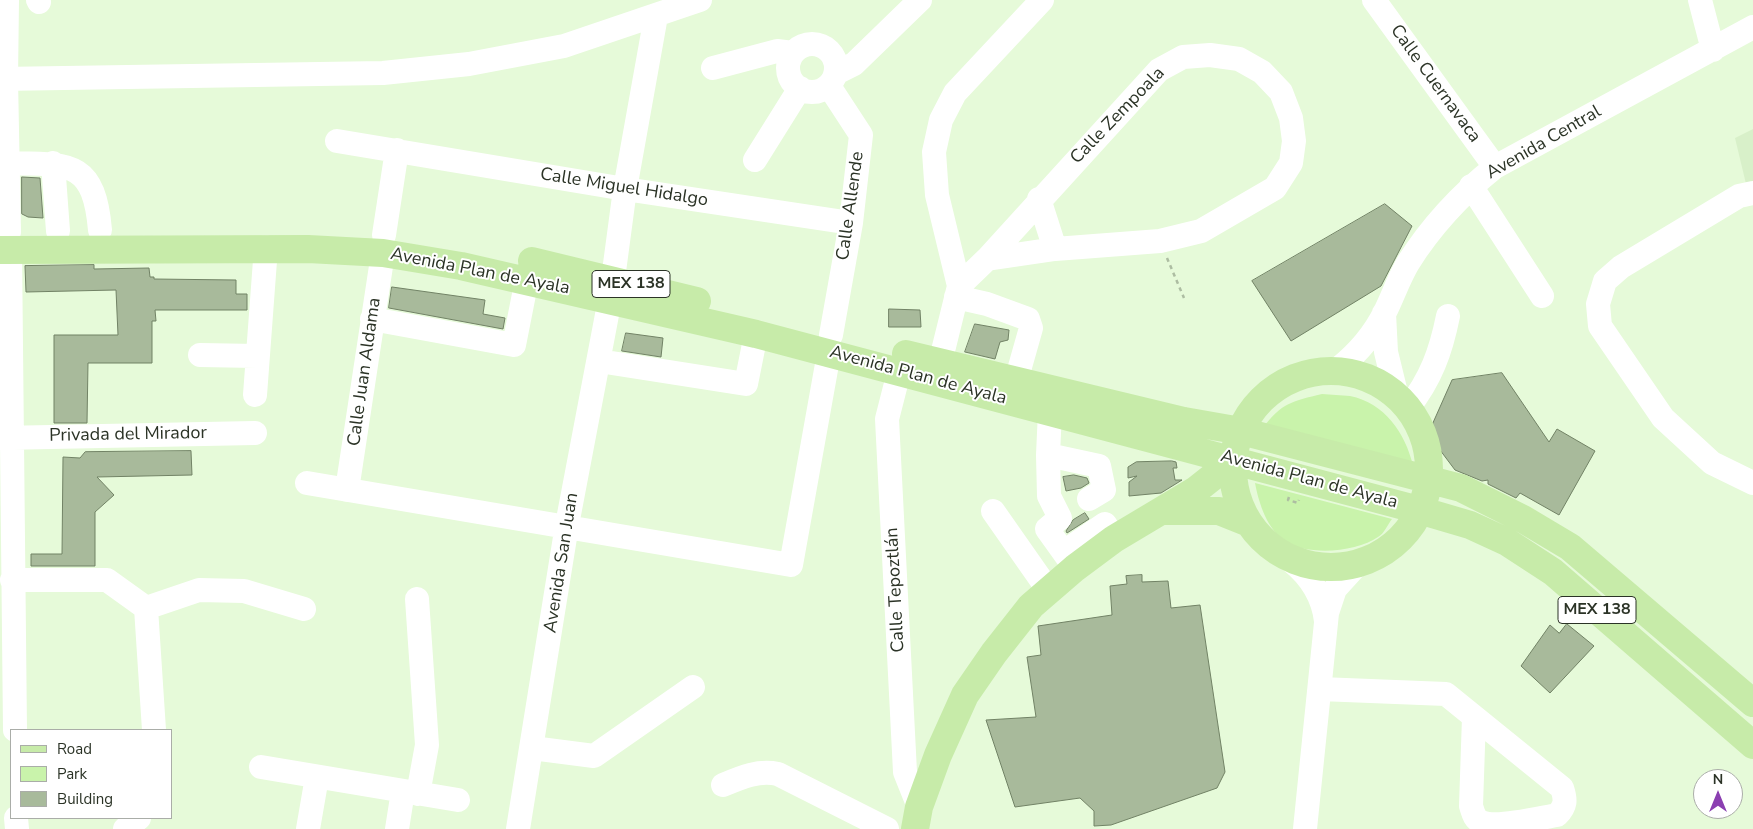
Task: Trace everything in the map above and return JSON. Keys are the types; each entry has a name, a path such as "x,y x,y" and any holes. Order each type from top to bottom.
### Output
{"main road":[{"name":"Avenida Plan de Ayala","path":"5,241 58,231 246,229 384,244 527,279 611,289 830,344 899,372 1419,510 1470,525 1507,542 1553,572 1753,745"},
{"name":"Avenida Plan de Ayala","path":"5,241 266,248 384,244 465,247 611,289 756,334 830,344 940,363 1184,421 1241,431 1426,477 1462,488 1523,519 1570,547 1753,703"},
{"path":"1184,421 1215,419 1230,414 1261,399 1294,375 1316,368 1339,368 1370,376 1408,409 1438,458 1462,488"},
{"path":"1275,388 1255,407 1241,431 1234,460 1237,491 1249,523 1266,546 1291,561 1333,571 1355,567 1372,561 1387,550 1404,532 1419,510 1426,477 1426,452 1408,409"},
{"path":"1190,448 1203,467 1204,476 1196,490"},
{"path":"917,818 938,754 965,696 1031,606 1049,591 1070,560 1110,532 1165,510 1196,490 1234,460"},
{"path":"1165,510 1219,511 1249,523"},
{"path":"1387,550 1427,531 1470,525"}],"street":[{"path":"7,0 3,79 8,163 5,241 5,438 12,580 15,729"},
{"path":"3,79 383,73 469,64 564,46 700,0"},
{"path":"832,79 833,55 827,48 818,44 808,44 793,53 788,62 788,73 792,82 800,88 815,91 854,64 920,0"},
{"path":"940,363 958,291 937,195 934,152 941,120 955,93 1042,0"},
{"name":"Calle Cuernavaca","path":"1374,0 1496,167"},
{"path":"1700,0 1713,50"},
{"name":"Avenida San Juan","path":"518,829 567,525 599,360 656,16"},
{"name":"Avenida Central","path":"1339,368 1366,343 1384,313 1407,265 1433,225 1471,186 1496,167 1753,27"},
{"path":"713,68 776,51 793,53"},
{"name":"Calle Zempoala","path":"958,291 987,258 1039,199 1159,70 1183,57 1210,55 1239,59 1262,72 1281,92 1291,118 1294,141 1291,164 1276,188 1201,231 1160,240 1055,249 987,258"},
{"name":"Calle Allende","path":"567,525 791,565 851,223 861,135 832,79"},
{"path":"754,160 800,88"},
{"name":"Calle Miguel Hidalgo","path":"337,141 626,189 851,223"},
{"name":"Calle Juan Aldama","path":"347,490 397,150"},
{"path":"8,163 54,164 77,171 94,193 100,230"},
{"path":"54,164 58,231"},
{"path":"1471,186 1542,296"},
{"path":"1753,193 1739,196 1621,267 1605,281 1598,304 1600,326 1663,418 1712,463 1753,483"},
{"path":"1039,199 1055,249"},
{"path":"255,396 266,248"},
{"path":"372,319 514,345 527,279"},
{"path":"958,291 1028,319 1031,328 1016,381"},
{"name":"Avenida Central","path":"1384,313 1386,352 1408,409"},
{"path":"1408,409 1424,387 1436,365 1443,344 1448,316"},
{"path":"599,360 746,384 756,334"},
{"path":"200,355 257,356"},
{"name":"Calle Tepoztlán","path":"899,372 887,419 905,772 917,818"},
{"path":"1050,411 1049,496 1060,518"},
{"name":"Privada del Mirador","path":"5,438 255,433"},
{"path":"1048,455 1099,466 1104,490 1047,528 1070,560"},
{"path":"308,483 567,525"},
{"path":"1089,499 1110,532"},
{"path":"993,510 1049,591"},
{"path":"1291,561 1308,577 1315,587 1325,612 1326,626"},
{"path":"1305,829 1330,601 1335,589 1355,567"},
{"path":"12,580 108,580 146,608 154,729"},
{"path":"146,608 199,590 244,591 304,609"},
{"path":"397,829 427,745 417,599"},
{"path":"532,748 594,756 693,687"},
{"path":"1320,688 1446,694 1474,716 1562,788 1566,800 1563,810 1557,815 1494,825 1481,822 1475,817 1470,806 1474,716"},
{"path":"260,767 458,800"},
{"path":"723,785 750,774 764,772 778,774 887,829"},
{"path":"308,829 317,777"},
{"path":"125,829 138,819"}],"path":[{"path":"1160,240 1184,298"}],"shaded area":[{"path":"1753,129 1753,188 1747,188 1735,138"}],"green space":[{"path":"1322,394 1350,396 1373,405 1383,412 1399,431 1413,465 1263,428 1276,413 1288,404"},
{"path":"1255,483 1392,519 1380,536 1358,546 1320,551 1307,549 1286,542 1279,537 1265,516"}],"building":[{"path":"22,177 40,178 43,218 28,217 22,214"},
{"path":"1385,204 1412,226 1381,286 1291,341 1252,281"},
{"path":"94,265 94,269 149,268 150,277 154,277 154,279 236,280 236,294 247,294 247,310 155,310 156,321 152,321 152,363 88,363 87,423 54,423 54,335 118,335 116,290 26,292 25,266"},
{"path":"392,287 485,300 483,314 505,318 503,329 389,308"},
{"path":"889,309 920,310 921,327 889,327"},
{"path":"975,324 1009,330 1008,340 1000,342 995,359 965,352"},
{"path":"626,333 663,338 661,357 622,351"},
{"path":"1502,373 1549,442 1557,429 1595,451 1559,515 1520,493 1516,498 1488,484 1488,480 1482,481 1455,470 1428,434 1452,380"},
{"path":"191,451 192,475 97,477 114,495 95,512 95,566 31,566 31,554 62,554 63,457 80,458 85,452"},
{"path":"1136,462 1176,462 1177,468 1173,468 1175,480 1182,480 1161,493 1129,496 1129,482 1137,476 1128,478 1128,467"},
{"path":"1074,475 1087,478 1089,483 1081,488 1066,491 1063,477"},
{"path":"1085,513 1089,519 1067,533 1066,531 1073,520"},
{"path":"1142,575 1142,582 1168,581 1171,608 1200,605 1225,772 1217,788 1111,825 1094,826 1094,811 1080,798 1015,807 986,720 1036,717 1027,657 1041,655 1038,626 1112,615 1110,586 1127,584 1126,576"},
{"path":"1567,624 1594,646 1550,693 1521,666 1550,625 1559,633"}]}
